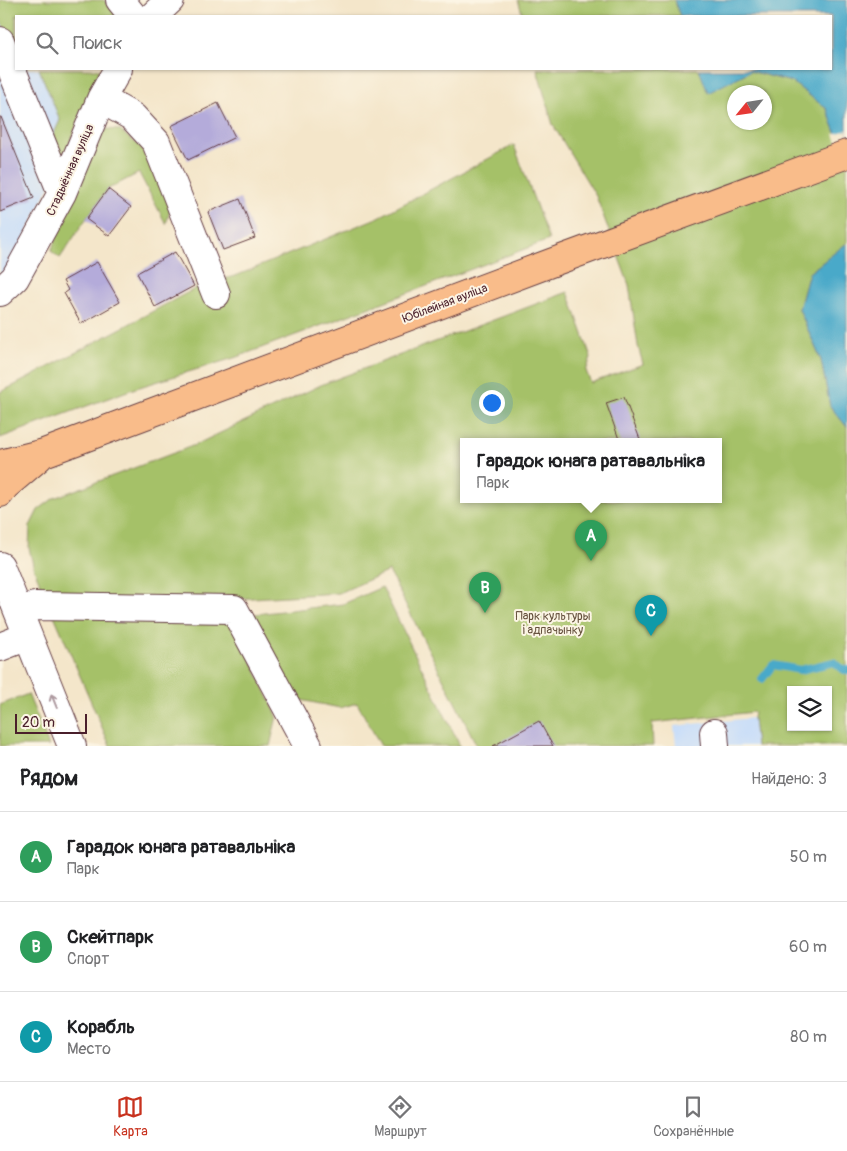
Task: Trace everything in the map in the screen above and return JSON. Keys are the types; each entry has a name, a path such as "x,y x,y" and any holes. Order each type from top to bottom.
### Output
{"main road":[{"name":"Юбілейная вуліца","path":"0,464 44,453 847,154"},
{"name":"Юбілейная вуліца","path":"0,493 5,486 44,453"}],"street":[{"path":"120,0 132,15"},
{"path":"154,15 170,0"},
{"path":"2,52 62,193"},
{"name":"Стадыённая вуліца","path":"0,292 15,278 62,193 101,99 117,70"},
{"path":"101,99 133,117 156,142 216,294"},
{"path":"0,566 11,608 28,636 72,746"},
{"path":"11,608 35,606 234,609 308,746"},
{"path":"0,647 28,636"}],"shaded area":[{"path":"0,0 104,0 114,15 15,15 15,70 100,70 61,163 9,269 0,277"},
{"path":"753,718 756,746 676,746 674,726"}],"green space":[{"path":"0,0 104,0 115,13 115,15 15,15 15,46 12,48 0,19"},
{"path":"518,0 674,0 680,15 523,15"},
{"path":"39,70 100,70 61,163 51,140 60,120"},
{"name":"Парк культуры і адпачынку","path":"537,70 699,70 708,92 750,71 792,82 827,109 847,161 847,243 809,273 799,309 821,360 830,406 847,427 847,746 756,746 754,712 652,723 653,746 477,746 389,571 339,593 218,600 47,599 34,569 29,548 30,526 38,510 54,498 195,445 323,384 568,292 591,357 586,371 591,383 643,364 638,346 629,285 596,196 553,125"},
{"path":"107,129 119,130 141,147 171,207 166,224 139,173 108,189 60,258 51,251 98,136"},
{"path":"514,145 549,240 237,357 133,389 0,438 0,392 200,286 238,275 379,217"},
{"path":"382,587 460,746 381,746 357,703 340,708 291,698 247,615 343,604"},
{"path":"53,613 234,623 277,716 270,746 110,746"},
{"path":"28,694 49,746 0,746 0,705"}],"water":[{"path":"674,0 847,0 847,161 827,109 792,82 750,71 708,93 699,70 832,70 832,15 680,15"},
{"path":"847,243 847,427 830,406 821,360 799,309 809,273"}],"pier":[{"path":"847,130 847,164 834,134"}],"building":[{"path":"218,103 235,137 188,160 171,126"},
{"path":"0,117 34,198 0,212"},
{"path":"108,189 131,207 109,236 86,219"},
{"path":"240,199 255,238 223,250 208,212"},
{"path":"175,252 194,286 155,307 137,273"},
{"path":"97,262 120,302 81,324 64,293 68,290 63,281"},
{"path":"624,397 639,438 619,438 606,403"},
{"path":"539,721 553,746 493,746"}],"waterway":[{"path":"762,679 773,665 800,670 834,662 844,670 847,670"}],"place":[{"name":"Гарадок юнага ратавальніка","path":"591,561"},
{"name":"Скейтпарк","path":"485,613"},
{"name":"Корабль","path":"651,636"}]}
